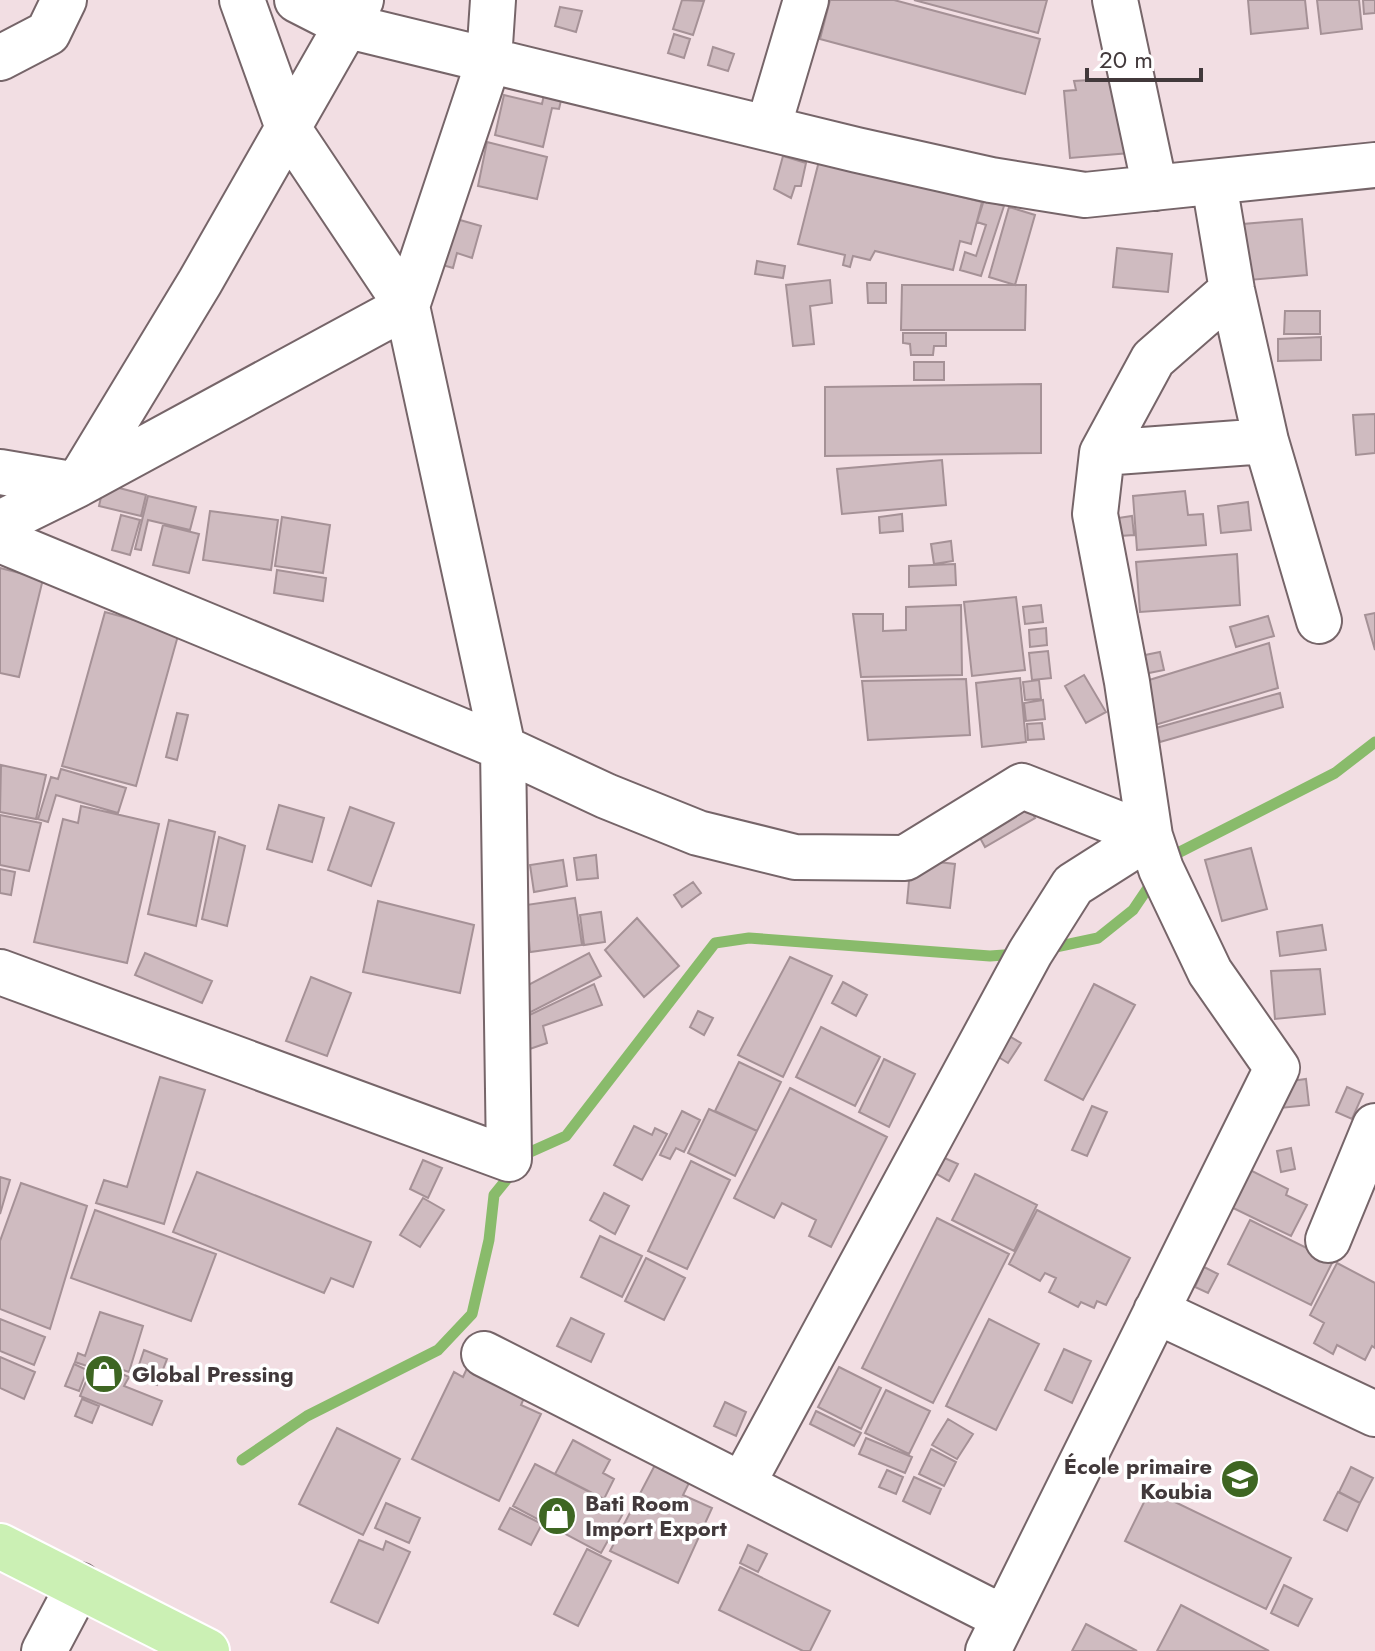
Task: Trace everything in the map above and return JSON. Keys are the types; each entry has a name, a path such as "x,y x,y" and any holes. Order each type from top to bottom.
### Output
{"main road":[{"path":"0,1546 207,1651"}],"street":[{"path":"0,58 48,33 64,0"},
{"path":"0,972 509,1159 503,748 407,306 288,128 242,0"},
{"path":"297,0 354,13 489,60 991,180 1085,195 1375,165"},
{"path":"0,523 77,485 407,306 489,60 493,0"},
{"path":"768,128 806,0"},
{"path":"1115,0 1155,188"},
{"path":"77,485 200,282 354,13"},
{"path":"1214,183 1232,290 1266,441 1319,621"},
{"path":"484,1354 742,1485 996,1635 1277,1068 1210,972 1161,869 1150,836 1127,682 1095,514 1102,453 1153,359 1232,290"},
{"path":"1102,453 1266,441"},
{"path":"0,472 77,485"},
{"path":"0,540 503,748 606,796 698,833 795,857 905,858 1022,786 1150,836"},
{"path":"742,1485 1030,953 1058,907 1073,885 1150,836"},
{"path":"1328,1240 1375,1126"},
{"path":"1156,1311 1375,1414"},
{"path":"44,1651 79,1585"}],"building":[{"path":"682,0 704,1 693,35 673,29"},
{"path":"830,0 894,0 1040,39 1025,94 820,39"},
{"path":"914,0 1047,0 1038,33"},
{"path":"1248,0 1305,0 1308,28 1251,34"},
{"path":"1317,0 1359,0 1362,29 1321,34"},
{"path":"1363,0 1375,0 1375,13 1364,14"},
{"path":"560,7 582,11 576,32 555,26"},
{"path":"674,34 690,39 684,58 668,53"},
{"path":"713,47 734,54 728,71 708,65"},
{"path":"1124,78 1130,153 1070,158 1064,91 1076,90 1074,81"},
{"path":"547,80 565,84 559,109 552,108 543,147 495,135 504,95 542,104"},
{"path":"487,142 547,157 537,199 478,186"},
{"path":"783,156 806,163 801,186 795,186 791,198 774,189"},
{"path":"819,161 982,202 971,244 960,241 953,270 875,251 870,260 853,256 850,267 843,265 845,255 798,244"},
{"path":"984,200 1004,206 981,276 960,270 965,252 976,256 986,225 977,222"},
{"path":"1009,207 1035,215 1015,285 989,277"},
{"path":"453,218 481,226 472,258 457,253 453,268 439,264"},
{"path":"1302,219 1307,275 1249,280 1243,224"},
{"path":"1117,248 1172,254 1168,292 1113,287"},
{"path":"757,261 785,266 783,278 755,274"},
{"path":"830,280 832,303 810,306 814,344 793,346 786,285"},
{"path":"867,283 886,283 886,303 868,303"},
{"path":"902,285 1026,285 1025,330 901,330"},
{"path":"1285,311 1320,311 1320,334 1284,334"},
{"path":"903,333 946,333 946,346 934,346 933,355 911,355 910,344 903,343"},
{"path":"1321,337 1321,360 1278,361 1278,339"},
{"path":"914,362 944,362 944,380 914,380"},
{"path":"1041,384 1041,453 825,456 825,387"},
{"path":"1375,414 1375,453 1356,455 1353,415"},
{"path":"942,460 946,505 842,514 837,469"},
{"path":"104,484 146,495 141,516 99,506"},
{"path":"1185,491 1188,515 1203,514 1206,545 1137,550 1133,496"},
{"path":"148,496 196,507 190,530 148,520 141,550 135,549"},
{"path":"1248,502 1251,530 1221,533 1218,506"},
{"path":"210,511 278,520 271,570 203,560"},
{"path":"902,514 903,531 880,533 879,517"},
{"path":"121,515 140,520 130,555 112,550"},
{"path":"1132,516 1134,535 1120,536 1118,518"},
{"path":"282,517 330,525 323,573 275,566"},
{"path":"163,525 199,534 189,573 153,565"},
{"path":"951,541 953,561 934,564 931,544"},
{"path":"1237,554 1240,605 1140,612 1136,562"},
{"path":"955,564 956,585 909,587 909,566"},
{"path":"0,568 43,579 19,677 0,673"},
{"path":"277,570 326,578 323,601 274,593"},
{"path":"1016,597 1025,670 972,676 964,602"},
{"path":"961,605 962,675 861,677 853,614 883,614 883,631 906,630 906,607"},
{"path":"1041,605 1043,622 1025,624 1023,607"},
{"path":"105,612 179,632 136,786 62,766"},
{"path":"1375,613 1375,650 1365,615"},
{"path":"1268,616 1274,636 1236,647 1230,627"},
{"path":"1046,628 1047,645 1030,647 1029,630"},
{"path":"1269,643 1278,688 1155,725 1146,681"},
{"path":"1048,651 1051,678 1032,680 1029,653"},
{"path":"1160,652 1164,670 1139,675 1135,657"},
{"path":"1084,675 1106,712 1086,723 1065,686"},
{"path":"1020,678 1026,742 982,747 976,683"},
{"path":"966,679 970,735 868,740 862,681"},
{"path":"1039,680 1041,699 1025,700 1023,682"},
{"path":"1280,693 1283,707 1160,742 1156,728"},
{"path":"1043,700 1045,719 1026,721 1024,703"},
{"path":"177,713 188,715 177,760 166,757"},
{"path":"1042,723 1044,739 1028,740 1027,724"},
{"path":"1,765 46,775 36,819 0,812"},
{"path":"61,769 126,788 118,813 56,795 48,822 38,819 51,777 58,779"},
{"path":"1023,796 1035,818 985,847 973,825"},
{"path":"279,805 324,818 312,862 267,849"},
{"path":"81,806 159,824 127,963 34,942 63,819 78,823"},
{"path":"350,807 394,823 371,886 328,870"},
{"path":"0,815 41,823 29,871 0,865"},
{"path":"169,820 215,832 196,926 148,914"},
{"path":"219,837 245,846 227,926 202,919"},
{"path":"1251,848 1267,909 1222,921 1205,860"},
{"path":"596,855 598,878 577,880 574,858"},
{"path":"911,859 955,864 950,908 907,903"},
{"path":"563,860 567,886 534,892 530,865"},
{"path":"0,869 15,872 11,895 0,893"},
{"path":"693,882 701,893 682,907 674,895"},
{"path":"575,898 582,945 530,952 526,905"},
{"path":"378,901 474,925 460,993 363,972"},
{"path":"601,912 605,942 584,945 580,915"},
{"path":"637,918 679,966 644,997 605,950"},
{"path":"1322,925 1326,950 1280,956 1277,932"},
{"path":"145,953 212,981 202,1003 135,975"},
{"path":"589,953 601,976 517,1019 509,995"},
{"path":"790,957 832,976 783,1077 738,1055"},
{"path":"1320,969 1325,1014 1275,1019 1271,971"},
{"path":"311,977 351,993 327,1056 286,1041"},
{"path":"843,982 867,995 856,1016 832,1003"},
{"path":"594,984 602,1005 543,1026 547,1043 524,1051 513,1023"},
{"path":"1094,984 1135,1005 1083,1100 1045,1080"},
{"path":"698,1011 713,1018 704,1035 690,1027"},
{"path":"821,1027 880,1057 855,1106 796,1077"},
{"path":"1004,1033 1021,1043 1008,1063 992,1053"},
{"path":"884,1059 915,1074 889,1127 859,1112"},
{"path":"739,1062 781,1082 757,1131 715,1111"},
{"path":"160,1077 205,1090 164,1224 96,1203 104,1180 127,1187"},
{"path":"1306,1079 1309,1105 1280,1108 1277,1083"},
{"path":"1347,1087 1363,1094 1352,1119 1336,1112"},
{"path":"790,1088 887,1137 831,1247 809,1236 816,1220 782,1203 774,1218 734,1198"},
{"path":"1092,1106 1107,1112 1087,1156 1072,1150"},
{"path":"709,1109 757,1131 735,1176 688,1153"},
{"path":"682,1111 700,1120 684,1152 676,1148 670,1159 660,1155"},
{"path":"634,1126 652,1135 655,1128 667,1134 642,1180 614,1165"},
{"path":"1291,1148 1295,1169 1281,1172 1277,1151"},
{"path":"938,1155 958,1164 949,1181 930,1170"},
{"path":"423,1160 442,1168 428,1198 410,1189"},
{"path":"691,1161 730,1180 687,1269 648,1251"},
{"path":"1248,1169 1288,1189 1286,1195 1307,1205 1291,1236 1229,1206"},
{"path":"197,1172 371,1242 353,1287 331,1278 324,1293 173,1232"},
{"path":"975,1174 1037,1205 1014,1251 952,1220"},
{"path":"0,1177 10,1180 0,1214"},
{"path":"21,1183 87,1206 50,1329 0,1309 0,1241"},
{"path":"604,1193 629,1206 615,1234 590,1220"},
{"path":"423,1198 444,1210 420,1247 400,1235"},
{"path":"95,1210 216,1254 191,1321 71,1278"},
{"path":"1037,1210 1130,1258 1106,1305 1097,1301 1094,1308 1081,1302 1078,1307 1049,1292 1056,1278 1045,1273 1040,1281 1009,1264"},
{"path":"937,1218 1009,1254 933,1403 862,1368"},
{"path":"1250,1220 1333,1261 1311,1305 1228,1264"},
{"path":"600,1236 642,1256 622,1297 581,1277"},
{"path":"646,1258 685,1278 664,1320 625,1301"},
{"path":"1337,1263 1375,1283 1375,1348 1372,1346 1365,1360 1337,1345 1333,1354 1314,1343 1324,1323 1310,1315"},
{"path":"1204,1267 1218,1274 1208,1293 1195,1287"},
{"path":"100,1312 143,1326 129,1372 92,1360 90,1367 75,1362 78,1353 85,1356"},
{"path":"571,1318 604,1334 591,1362 557,1346"},
{"path":"0,1319 45,1337 34,1365 0,1351"},
{"path":"989,1319 1039,1344 996,1430 946,1406"},
{"path":"1064,1349 1091,1361 1072,1403 1045,1390"},
{"path":"144,1350 167,1359 157,1385 135,1377"},
{"path":"0,1357 35,1372 24,1399 0,1388"},
{"path":"94,1362 129,1377 124,1386 162,1401 152,1425 80,1396"},
{"path":"74,1364 87,1370 79,1391 65,1386"},
{"path":"469,1364 527,1391 521,1405 541,1414 499,1501 412,1459 454,1372 463,1377"},
{"path":"839,1367 881,1388 861,1429 818,1407"},
{"path":"886,1390 930,1411 909,1454 865,1433"},
{"path":"82,1399 99,1406 92,1423 75,1416"},
{"path":"725,1402 746,1412 736,1436 714,1426"},
{"path":"816,1411 861,1433 854,1446 810,1424"},
{"path":"948,1419 973,1434 957,1459 932,1445"},
{"path":"337,1428 400,1459 363,1535 299,1504"},
{"path":"866,1438 912,1457 905,1473 859,1454"},
{"path":"573,1440 610,1460 603,1473 614,1479 604,1499 555,1474"},
{"path":"931,1449 956,1462 944,1486 919,1474"},
{"path":"656,1463 691,1479 683,1495 712,1508 678,1583 610,1551"},
{"path":"535,1464 625,1510 601,1553 513,1506"},
{"path":"1351,1467 1373,1478 1360,1503 1339,1492"},
{"path":"887,1470 903,1477 896,1494 879,1487"},
{"path":"914,1477 941,1489 930,1514 903,1501"},
{"path":"1150,1490 1291,1558 1266,1609 1125,1541"},
{"path":"1338,1492 1360,1503 1347,1531 1324,1520"},
{"path":"386,1503 420,1518 409,1543 375,1528"},
{"path":"510,1508 542,1524 531,1545 499,1529"},
{"path":"359,1540 383,1550 386,1541 410,1552 378,1623 331,1602"},
{"path":"748,1545 767,1554 758,1572 740,1563"},
{"path":"587,1549 611,1561 578,1626 554,1614"},
{"path":"740,1567 830,1611 810,1651 803,1651 719,1610"},
{"path":"1284,1585 1312,1599 1298,1626 1271,1613"},
{"path":"1181,1605 1269,1651 1157,1651"},
{"path":"1086,1624 1137,1651 1072,1651"}],"waterway":[{"path":"1168,858 1335,773 1375,742"},
{"path":"1046,949 1098,938 1133,910 1154,879"},
{"path":"242,1460 307,1416 438,1350 472,1314 489,1240 494,1195 528,1153 566,1136 715,943 749,938 990,956 1018,954"}],"place":[{"name":"Global Pressing","path":"104,1374"},
{"name":"École primaire Koubia","path":"1240,1479"},
{"name":"Bati Room Import Export","path":"557,1516"}]}
